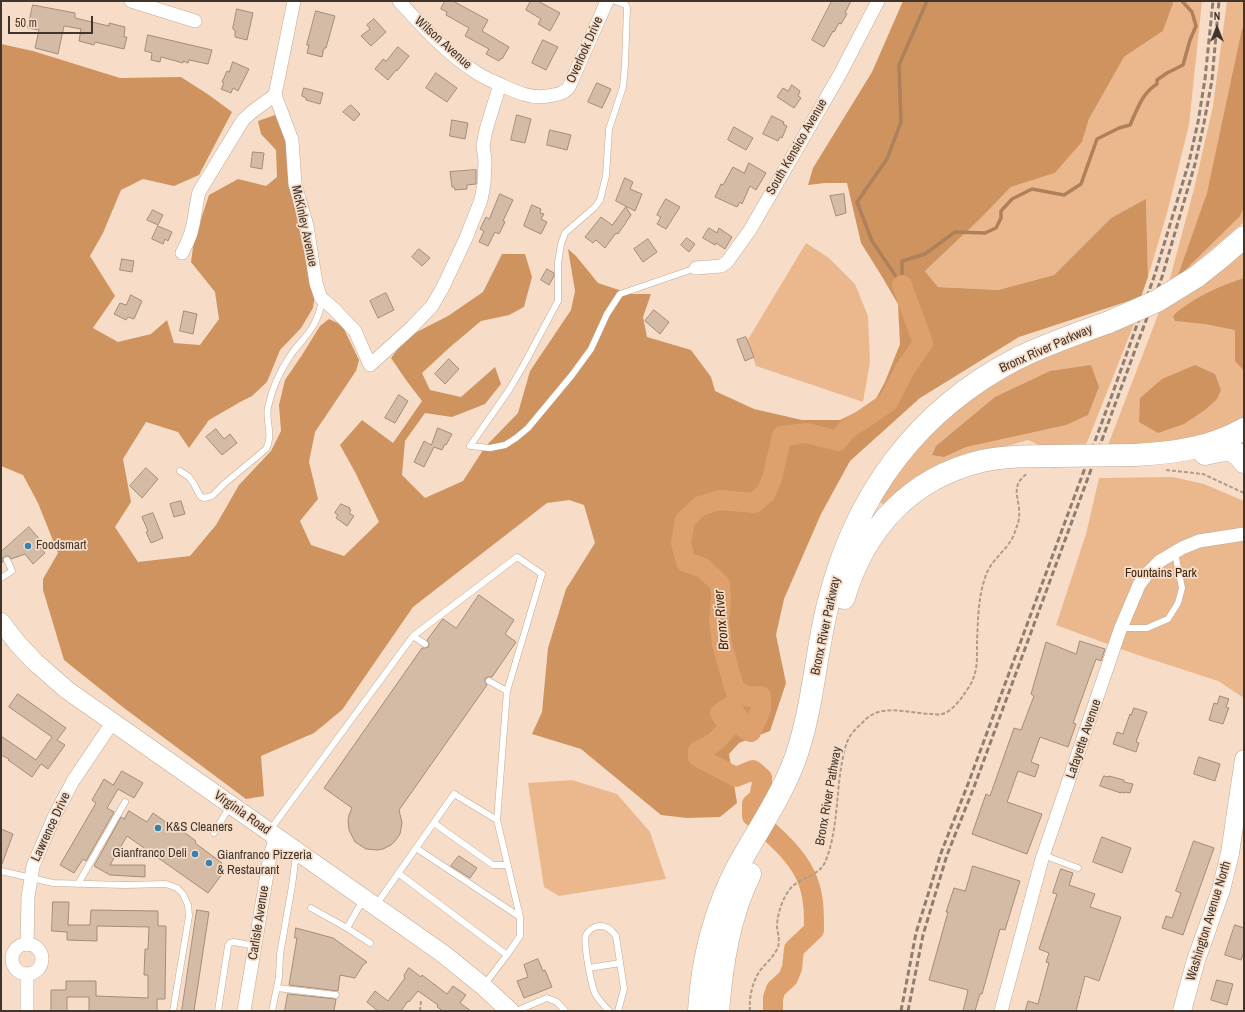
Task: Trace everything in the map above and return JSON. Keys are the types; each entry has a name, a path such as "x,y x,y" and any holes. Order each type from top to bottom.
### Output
{"highway":[{"name":"Bronx River Parkway","path":"776,815 788,775 803,736 810,706 823,624 830,593 840,563 865,505 888,469 906,445 921,428 947,404 972,385 1021,357 1059,340 1109,322 1157,301 1196,277 1244,237"},
{"name":"Bronx River Parkway","path":"699,1011 705,964 714,923 734,875 756,849 776,815 799,784 813,750 820,724 842,602 856,564 871,537 884,520 905,500 924,486 944,475 971,464 991,459 1013,457 1141,454 1178,451 1199,447 1218,441 1244,429"},
{"path":"1141,454 1195,455 1227,450 1236,452 1244,462"},
{"name":"Bronx River Parkway","path":"718,1011 725,954 734,914 749,876 756,849"}],"street":[{"path":"131,1 146,3 195,21"},
{"path":"182,253 190,236 199,192 243,120 275,95 294,1"},
{"name":"Wilson Avenue","path":"398,1 450,53 477,73 528,96 543,97 558,94"},
{"name":"Overlook Drive","path":"558,94 569,87 607,1"},
{"name":"South Kensico Avenue","path":"696,268 721,266 727,262 750,230 840,74 878,1"},
{"name":"McKinley Avenue","path":"275,95 292,140 295,184 307,226 316,283 321,298 355,331 370,365 412,327 432,306 443,287 466,238 481,200 484,184 485,160 483,146 486,130 500,84"},
{"name":"Lafayette Avenue","path":"1001,1011 1044,855 1121,628 1139,585 1147,574 1160,561 1182,548 1199,541 1244,534"},
{"name":"Virginia Road","path":"1,622 18,644 35,662 67,690 442,953 483,986 522,1009"},
{"name":"Lawrence Drive","path":"27,945 30,878 39,850 69,788 112,723"},
{"name":"Washington Avenue North","path":"1182,1011 1196,960 1220,890 1239,826 1244,759"},
{"name":"Carlisle Avenue","path":"244,1011 270,856 272,834"},
{"path":"23,945 27,945 36,948 41,955 42,960 36,971 27,974 22,973 15,968 12,959 15,950 23,945"},
{"path":"26,1011 27,974"}],"lane":[{"path":"615,1 626,5 627,8 625,65 623,87 609,128 606,176 600,200 595,207 564,233 560,244 558,263 558,301 509,390 470,446 490,448 505,445 528,428 572,375 591,349 607,314 620,294 696,268"},
{"path":"180,471 189,477 200,496 204,498 212,496 266,449 270,442 267,408 272,391 282,367 306,337 314,324 323,300"},
{"path":"1121,628 1147,628 1168,619 1178,603 1182,588 1175,552"},
{"path":"272,834 413,636 517,557 542,574 507,691 497,820 520,917 520,936 508,955 483,986"},
{"path":"1,578 12,571 7,560"},
{"path":"413,636 425,644"},
{"path":"489,681 507,691"},
{"path":"347,928 369,902 398,873 454,794 497,820"},
{"path":"78,884 125,802"},
{"path":"214,833 231,805"},
{"path":"434,823 493,865 507,865"},
{"path":"416,848 520,917"},
{"path":"272,1011 292,886 296,850"},
{"path":"1044,855 1078,868"},
{"path":"1,871 53,883 125,885 166,884 177,888 183,894 188,905 189,916 173,1011"},
{"path":"398,873 508,955"},
{"path":"311,908 370,943"},
{"path":"609,1011 594,992 584,943 586,935 591,929 598,926 605,926 611,929 616,936 624,989 618,1011"},
{"path":"218,1011 228,946 230,943 234,942 255,946"},
{"path":"589,968 620,963"},
{"path":"276,988 336,995"},
{"path":"516,1011 547,998 557,1002 565,1011"}],"path":[{"path":"1163,470 1203,474 1244,493"},
{"name":"Bronx River Pathway","path":"750,1011 751,989 759,972 772,958 779,945 777,926 778,915 789,890 792,886 820,870 824,866 829,852 846,746 851,735 859,725 876,712 894,710 923,714 942,714 952,708 961,699 973,679 977,666 978,619 984,578 988,569 1011,541 1019,521 1020,511 1017,484 1020,478 1034,471"},
{"path":"420,1011 421,1000"}],"green space":[{"path":"1174,1 1202,1 1189,125 1167,213 1148,277 1146,200 1111,218 1054,275 998,290 938,287 925,271 980,219 1011,187 1055,173 1082,142 1089,119 1124,57 1163,31"},
{"path":"1227,1 1244,1 1244,222 1177,278 1169,282 1194,189 1213,106"},
{"path":"806,243 829,258 855,284 868,316 870,362 863,402 756,366 747,341"},
{"path":"1244,250 1244,419 1187,442 1108,445 1161,307"},
{"path":"1136,319 1086,445 1041,446 1028,440 950,462 886,506 879,502 880,496 941,418 985,388 1029,362"},
{"name":"Fountains Park","path":"1173,477 1204,484 1244,501 1244,698 1218,681 1132,653 1056,625 1086,534 1099,478"},
{"path":"572,780 617,794 650,832 666,879 559,896 544,887 528,783"}],"shaded area":[{"path":"903,1 1174,1 1163,31 1124,57 1089,119 1082,142 1055,173 1011,187 980,219 925,271 938,287 998,290 1054,275 1111,218 1146,199 1148,277 1141,297 1019,337 920,398 850,461 821,514 784,599 776,635 786,683 770,731 739,743 729,754 737,803 720,817 687,818 661,815 581,749 532,734 542,712 548,648 566,589 595,543 584,505 569,500 547,503 413,607 342,710 314,733 261,756 264,796 246,799 124,708 64,660 43,590 43,579 58,553 38,503 23,475 1,466 1,44 33,51 120,78 181,77 232,112 199,175 174,186 143,179 121,190 103,233 90,256 115,296 93,328 118,342 151,334 167,320 174,343 200,345 219,319 215,292 191,262 194,240 209,195 238,179 266,186 277,177 276,150 261,134 258,121 275,115 287,144 288,172 302,243 315,294 313,308 301,328 280,350 267,382 252,396 209,420 189,448 178,432 146,422 123,459 131,502 115,527 138,562 190,556 216,525 239,485 271,451 281,431 279,405 285,380 320,326 329,319 342,325 359,360 356,371 315,432 309,462 318,499 300,521 311,545 344,556 379,522 340,445 362,420 393,443 422,401 391,358 407,337 448,316 483,292 502,254 525,254 532,277 524,307 509,315 481,321 422,373 430,390 461,397 495,367 501,384 485,404 452,417 425,413 405,441 402,475 425,498 463,481 485,447 518,413 530,371 571,310 575,291 568,249 576,256 598,283 631,294 651,294 643,317 647,337 691,350 711,377 715,391 754,409 802,420 840,420 873,404 885,382 900,344 898,304 861,243 847,183 808,185 813,168 872,72"},
{"path":"1244,27 1244,207 1240,216 1177,278 1207,193 1242,29"},
{"path":"1244,278 1244,371 1235,361 1235,330 1205,324 1175,321 1173,316 1197,298 1226,284"},
{"path":"1091,365 1099,387 1088,415 1066,425 966,447 944,457 932,455 936,446 995,397 1050,371"},
{"path":"1195,365 1215,374 1221,390 1217,399 1205,410 1184,424 1158,433 1139,422 1140,398 1162,379"}],"building":[{"path":"445,1 453,1 488,20 482,31 509,47 502,59 501,58 499,61 486,54 489,49 465,36 469,28 446,15 447,12 441,9"},
{"path":"531,1 538,1 560,13 550,31 538,24 541,19 526,10"},
{"path":"832,1 851,1 845,13 847,14 841,24 839,23 834,32 833,31 824,47 812,40"},
{"path":"33,5 75,13 75,18 109,26 109,23 125,27 124,37 127,37 124,49 95,42 94,45 79,41 81,29 64,26 58,54 35,48 39,30 28,28"},
{"path":"237,9 253,13 247,40 235,37 235,30 233,29"},
{"path":"316,11 335,16 322,57 307,53 309,45 307,45"},
{"path":"374,19 386,32 371,46 361,36 370,29 367,25"},
{"path":"148,35 212,50 208,64 189,60 188,63 183,61 183,63 161,57 160,62 151,60 152,53 145,51"},
{"path":"543,40 558,47 546,70 532,63"},
{"path":"398,47 409,56 388,80 375,69 383,59 386,61"},
{"path":"233,62 249,69 238,91 233,88 231,93 221,89 224,83 222,82 227,71 229,72"},
{"path":"436,73 457,88 447,102 426,88"},
{"path":"597,83 611,89 602,108 588,102"},
{"path":"792,85 800,91 798,96 801,98 794,108 777,97 783,88 788,91"},
{"path":"304,88 323,93 320,104 306,100 306,98 302,96"},
{"path":"351,105 360,114 354,121 343,112"},
{"path":"517,115 531,119 525,143 511,140"},
{"path":"772,116 784,122 783,124 787,126 782,138 780,137 778,141 763,134"},
{"path":"452,120 468,123 465,139 450,136"},
{"path":"734,127 753,138 746,150 728,140"},
{"path":"550,130 571,135 567,150 547,145"},
{"path":"253,152 264,153 262,169 251,167"},
{"path":"749,163 766,173 756,190 750,186 742,204 740,202 737,207 715,197 721,184 723,185 733,167 744,173"},
{"path":"476,170 476,184 467,185 467,189 455,190 454,187 452,187 450,172"},
{"path":"625,178 633,182 630,189 642,194 635,211 616,201"},
{"path":"500,194 513,200 503,221 505,222 499,234 495,232 488,246 479,242 484,231 480,229 486,217 489,219"},
{"path":"844,194 846,213 836,216 830,196"},
{"path":"666,199 680,207 666,229 657,224 661,217 657,215"},
{"path":"532,205 541,209 540,213 544,214 541,219 547,222 541,234 524,226"},
{"path":"626,207 631,215 618,234 616,233 605,248 596,240 593,243 585,237 601,217 612,225"},
{"path":"153,210 163,215 158,225 147,220"},
{"path":"158,226 172,232 168,241 165,239 163,244 152,239"},
{"path":"709,228 717,233 719,228 732,237 725,249 716,243 715,245 703,238"},
{"path":"687,238 695,244 689,252 681,245"},
{"path":"648,239 657,252 643,262 634,249"},
{"path":"419,249 430,258 422,266 412,257"},
{"path":"122,259 134,261 132,272 120,270"},
{"path":"547,269 554,273 549,285 541,280"},
{"path":"386,293 394,310 378,318 370,301"},
{"path":"131,295 142,301 134,319 128,317 126,320 114,314 120,303 126,305"},
{"path":"654,310 669,322 660,334 645,321"},
{"path":"184,311 197,314 193,334 180,331"},
{"path":"746,337 754,357 745,361 737,340"},
{"path":"449,359 459,369 445,384 435,374"},
{"path":"399,395 408,401 395,423 385,418"},
{"path":"438,428 452,434 446,445 445,444 442,450 434,447 424,467 414,462 424,441 431,445"},
{"path":"216,429 224,439 230,434 237,443 222,455 206,437"},
{"path":"146,468 158,479 142,498 130,486"},
{"path":"181,501 185,514 174,517 170,504"},
{"path":"341,504 350,508 349,509 351,510 349,513 354,516 347,526 336,518 338,515 335,513"},
{"path":"153,513 163,538 151,543 142,517"},
{"name":"Foodsmart","path":"29,527 41,541 37,544 45,553 33,564 25,554 11,559 9,556 6,556 3,558 3,562 1,563 1,552"},
{"path":"479,595 514,620 505,634 516,642 492,677 485,678 487,685 399,810 402,823 400,834 395,841 383,849 366,849 355,842 349,830 348,821 352,808 324,788 422,648 428,647 429,644 427,640 442,620 443,619 456,628"},
{"path":"1080,641 1105,649 1101,661 1096,659 1073,723 1076,724 1068,747 1040,737 1031,762 1039,765 1035,777 1018,771 1007,802 1042,814 1027,854 972,834 986,794 990,796 1014,728 1021,730 1034,696 1031,694 1046,642 1076,654"},
{"path":"18,694 66,728 57,740 65,745 48,769 41,764 32,777 8,760 9,759 1,755 1,736 36,760 52,737 9,707"},
{"path":"1220,696 1229,699 1226,707 1229,708 1223,724 1209,720 1214,703 1217,704"},
{"path":"1134,708 1147,712 1136,742 1139,743 1136,752 1113,744 1117,732 1123,734 1130,714 1131,715"},
{"path":"1199,757 1220,764 1215,781 1194,774"},
{"path":"122,771 143,783 134,798 118,789 107,808 114,812 86,861 83,859 74,873 60,865 96,803 92,800 104,779 113,785"},
{"path":"1104,776 1124,780 1124,782 1133,784 1130,793 1121,793 1100,786"},
{"path":"129,811 147,822 153,813 180,832 181,830 196,841 195,843 222,863 217,871 222,874 208,893 127,836 110,865 145,865 145,877 110,875 94,866 121,817 124,819"},
{"path":"1,829 13,834 2,864 1,863"},
{"path":"1102,837 1131,848 1122,873 1093,862"},
{"path":"1194,841 1214,848 1183,935 1162,928 1166,916 1172,918 1181,893 1176,891"},
{"path":"459,856 477,868 470,878 451,866"},
{"path":"973,866 1020,881 1005,930 1000,929 982,994 980,994 975,1011 963,1011 968,990 929,980 948,912 946,912 954,888 965,891"},
{"path":"1061,869 1073,873 1069,885 1095,894 1090,907 1121,917 1099,981 1085,976 1076,1011 1025,1011 1028,1001 1038,1004 1049,963 1046,962 1049,953 1039,949 1057,894 1053,893"},
{"path":"53,902 69,902 68,925 90,925 91,910 158,911 158,926 166,926 165,999 157,999 157,1011 89,1011 89,997 67,997 67,1011 51,1011 51,990 66,990 66,981 96,981 96,996 148,998 148,975 144,975 145,949 148,949 149,927 97,926 97,941 67,940 67,932 52,931"},
{"path":"197,910 209,912 194,1011 182,1011"},
{"path":"1235,925 1244,928 1244,952 1241,960 1225,955"},
{"path":"296,928 333,938 367,962 363,965 355,978 340,975 338,991 289,985 297,938 295,938"},
{"path":"538,959 543,971 545,970 552,987 524,998 517,981 528,977 524,965"},
{"path":"409,968 421,977 422,975 447,994 453,986 466,995 460,1003 471,1011 443,1011 437,1007 438,1005 418,991 401,1011 378,1011 367,1002 375,991 388,1001 405,978 404,976"},
{"path":"1217,980 1233,984 1227,1005 1211,1000"},
{"path":"288,994 336,999 334,1011 285,1011"}],"waterway":[{"name":"Bronx River","path":"901,284 872,241 857,202 887,159 901,122 899,65 927,1"},
{"name":"Bronx River","path":"902,285 902,261 925,254 955,232 985,233 996,228 1001,218 1001,211 1012,199 1032,189 1064,195 1081,184 1097,139 1119,128 1130,125 1140,102 1147,92 1157,84 1157,80 1183,65 1190,40 1196,26 1192,12 1182,1"},
{"name":"Bronx River","path":"773,1011 773,998 776,989 788,978 792,968 794,949 814,930 812,895 805,874 793,855 777,838 752,816 752,804 759,798 762,778 753,770 736,777 698,757 698,751 715,741 729,726 720,713 731,706 744,728 751,732 761,710 761,696 749,697 735,690 722,645 719,620 721,598 720,584 703,568 686,562 681,543 685,520 700,506 720,500 754,503 766,493 772,478 782,436 807,433 838,441 847,429 888,402 905,369 923,343 902,285"}],"railway":[{"path":"901,1011 916,933 941,853 1112,395 1155,274 1189,162 1198,122 1205,79 1213,1"},
{"path":"908,1011 923,935 947,855 974,787 1162,277 1195,164 1204,123 1212,80 1219,1"}],"place":[{"name":"Foodsmart","path":"28,546"},
{"name":"K&S Cleaners","path":"158,828"},
{"name":"Gianfranco Deli","path":"195,854"},
{"name":"Gianfranco Pizzeria & Restaurant","path":"209,863"}]}
